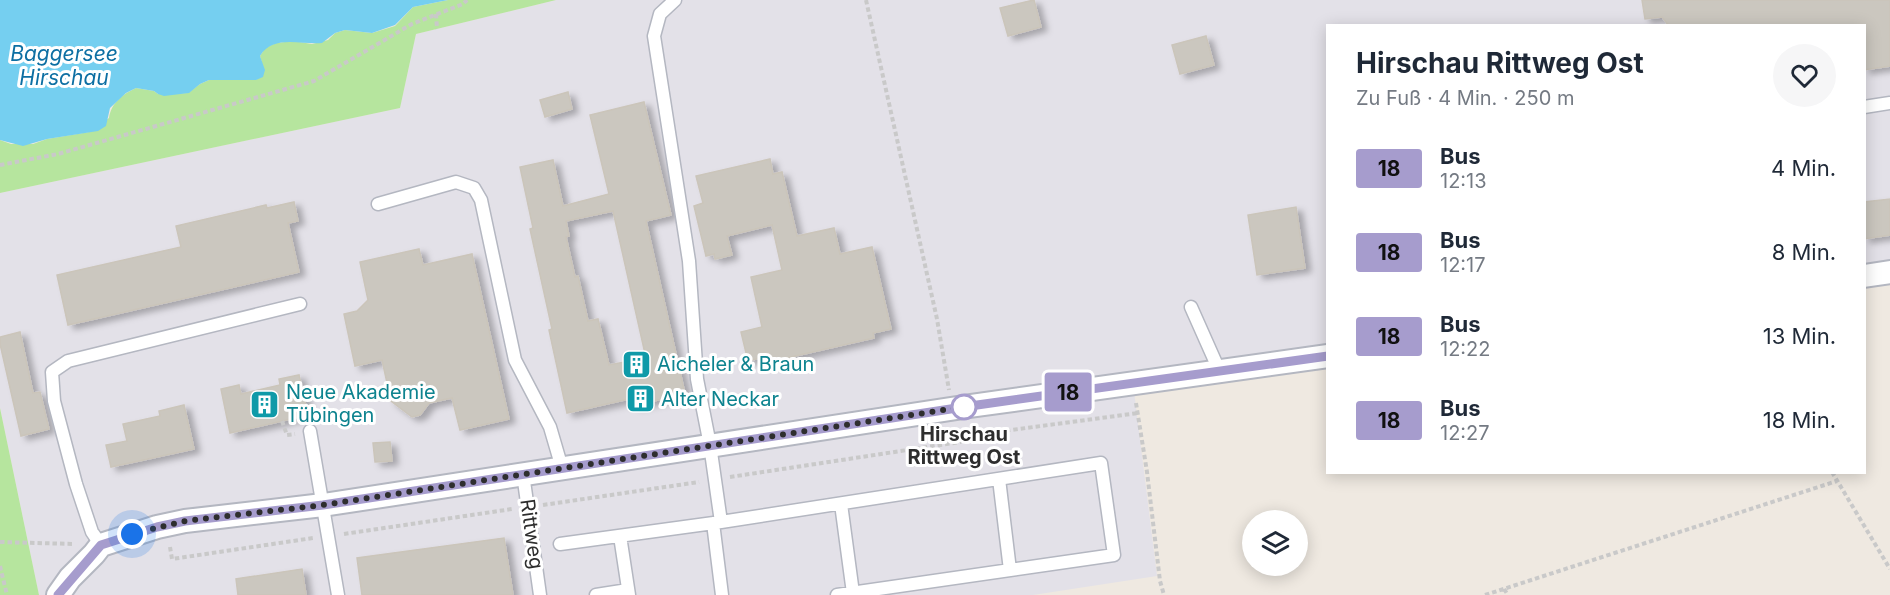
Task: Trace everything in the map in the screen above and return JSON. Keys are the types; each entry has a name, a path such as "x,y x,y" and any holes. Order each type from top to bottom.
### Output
{"street":[{"path":"1866,276 1890,272"},
{"name":"Rittweg","path":"101,545 185,521 323,505 951,409 1326,356"},
{"path":"58,595 70,578 101,545"}],"lane":[{"path":"675,0 660,14 654,36 689,261 697,379 715,480 722,595"},
{"path":"1866,106 1890,103"},
{"path":"378,204 456,183 474,188 481,200 515,360 550,426 562,468"},
{"path":"101,545 92,532 76,484 54,401 52,372 68,361 300,304"},
{"path":"1191,307 1220,370"},
{"path":"310,431 338,595"},
{"path":"560,544 717,523 1101,463 1114,555 837,595"},
{"name":"Rittweg","path":"523,474 540,595"},
{"path":"999,479 1010,570"},
{"path":"841,504 853,593"},
{"path":"596,595 628,593 620,536"}],"path":[{"path":"0,165 58,154 314,81 379,41 412,24 463,4 467,0"},
{"path":"866,0 937,319 951,409"},
{"path":"436,14 437,29"},
{"path":"1133,383 1160,581 1164,595"},
{"path":"166,526 171,559 715,480 960,442 959,437 1138,413"},
{"path":"1833,474 1890,569"},
{"path":"1485,595 1837,481"},
{"path":"0,542 101,545"},
{"path":"0,567 7,595"},
{"path":"1504,589 1508,595"}],"shaded area":[{"path":"556,0 1890,0 1890,272 1866,276 1866,24 1326,24 1326,356 1133,383 1157,576 1033,595 39,595 0,408 0,193 400,108 416,34"}],"green space":[{"path":"448,0 556,0 416,34 400,108 0,193 0,140 11,144 33,144 47,139 89,132 109,118 118,100 136,88 154,91 158,94 188,93 209,80 256,80 262,63 260,56 265,48 276,43 293,41 312,44 328,40 335,33 345,30 372,33 395,26 413,7"},
{"path":"0,408 39,595 0,595"}],"water":[{"name":"Baggersee Hirschau","path":"0,0 448,0 413,7 395,25 372,33 345,30 335,33 322,43 288,42 272,45 260,56 265,70 263,77 256,80 209,80 189,93 164,96 154,91 136,88 126,93 110,108 106,126 98,131 47,139 23,146 0,140"}],"building":[{"path":"1034,0 1041,27 1008,36 1000,8"},
{"path":"1642,0 1890,0 1890,66 1866,70 1866,24 1667,24 1662,17 1645,19"},
{"path":"1206,36 1214,65 1180,74 1172,45"},
{"path":"568,92 572,109 545,117 540,100"},
{"path":"644,102 671,215 646,221 685,394 635,405 633,398 567,413 549,330 552,329 530,229 533,228 520,167 553,160 563,206 609,194 590,115","holes":["613,211 646,358 609,365 598,319 588,321 566,237 569,236 566,221"]},
{"path":"770,159 773,174 782,172 797,236 834,228 840,254 872,247 891,329 873,333 874,338 769,362 768,356 748,361 741,332 762,327 751,277 782,270 772,225 727,236 732,255 715,259 714,254 706,256 694,206 703,203 696,176"},
{"path":"1890,199 1890,235 1866,239 1866,202"},
{"path":"294,202 298,221 288,223 299,272 68,325 57,275 181,247 176,226 266,205 267,208"},
{"path":"1296,207 1305,268 1257,275 1248,215"},
{"path":"419,249 423,265 472,254 509,419 460,430 452,398 429,403 420,415 412,417 391,401 382,360 355,366 344,314 357,311 368,300 360,262"},
{"path":"20,332 33,393 40,392 49,429 21,436 0,344 0,337"},
{"name":"Neue Akademie Tübingen","path":"299,375 308,415 230,433 221,389 239,385 241,394 280,385 279,379"},
{"path":"184,405 194,449 111,467 106,445 127,441 123,424 160,416 159,411"},
{"path":"390,442 392,461 375,462 373,443"},
{"path":"504,538 513,595 362,595 357,558"},
{"path":"302,569 306,595 238,595 236,579"}],"bus line":[{"name":"18","path":"58,595 70,578 101,545 132,534 185,521 323,505 970,406 1326,356"}],"place":[{"name":"Aicheler & Braun","path":"636,364"},
{"name":"Alter Neckar","path":"640,399"},
{"name":"Neue Akademie Tübingen","path":"265,404"},
{"name":"Hirschau Rittweg Ost","path":"964,407"}],"route":[{"path":"132,534 185,521 323,505 970,406 964,407"}]}
